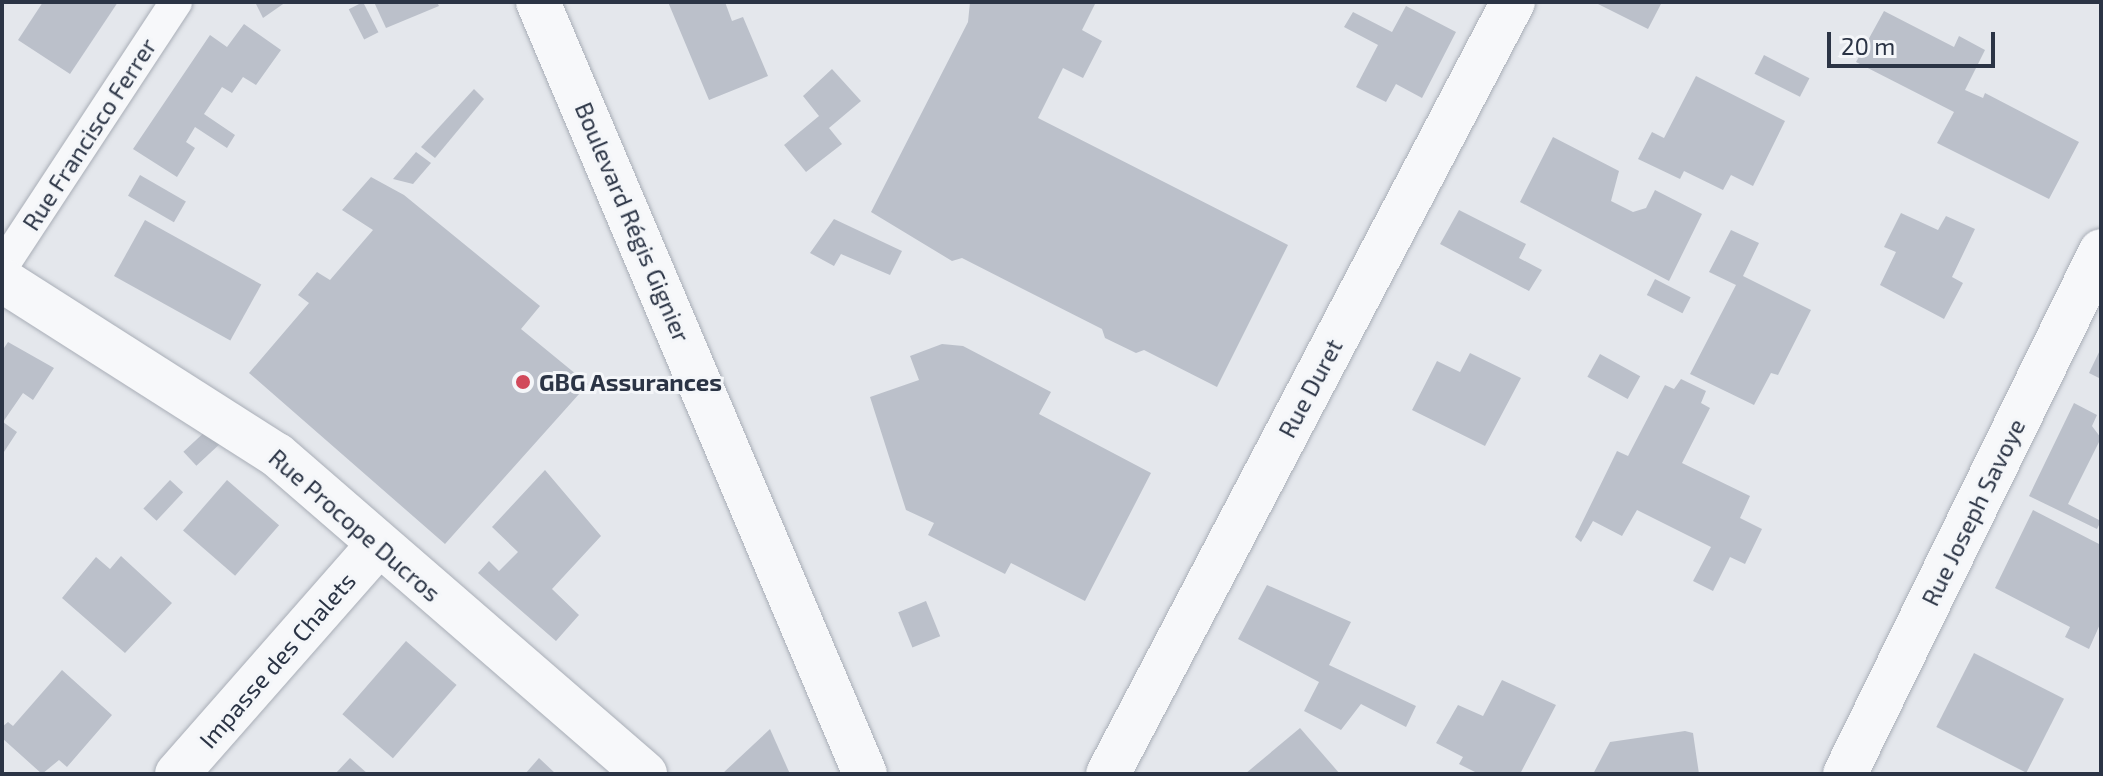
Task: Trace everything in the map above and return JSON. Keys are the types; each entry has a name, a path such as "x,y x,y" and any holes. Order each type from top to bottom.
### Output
{"street":[{"name":"Boulevard Régis Gignier","path":"538,2 842,707 865,774"},
{"name":"Rue Duret","path":"1108,774 1513,2"},
{"name":"Rue Joseph Savoye","path":"1845,774 2101,251"},
{"name":"Rue Procope Ducros","path":"2,280 277,455 645,774"},
{"name":"Impasse des Chalets","path":"177,774 378,545"},
{"name":"Boulevard Régis Gignier","path":"842,707 892,774"}],"lane":[{"name":"Rue Francisco Ferrer","path":"2,267 176,2"}],"building":[{"path":"43,2 118,2 70,74 18,40"},
{"path":"255,2 286,2 263,18"},
{"path":"363,2 378,32 364,40 349,9"},
{"path":"374,2 437,2 439,6 386,28"},
{"path":"668,2 725,2 732,21 743,17 768,76 709,100"},
{"path":"970,2 1096,2 1082,30 1102,41 1083,78 1063,68 1038,118 1288,245 1217,387 1144,350 1136,353 1105,338 1102,329 962,258 952,261 871,212 968,22"},
{"path":"1594,2 1662,2 1648,29"},
{"path":"1406,6 1456,32 1422,98 1396,84 1386,102 1356,87 1378,45 1344,27 1353,12 1392,32"},
{"path":"1884,11 1954,47 1959,36 1985,50 1965,90 1983,98 1985,93 2079,142 2049,199 1937,143 1954,112 1856,62"},
{"path":"244,24 281,50 256,85 243,77 232,93 222,87 204,114 235,135 227,148 195,127 186,142 195,148 177,177 133,149 210,35 227,47"},
{"path":"1764,55 1809,78 1800,97 1754,74"},
{"path":"832,69 861,101 829,128 842,144 806,172 784,145 819,116 803,96"},
{"path":"1696,76 1785,121 1753,186 1731,175 1723,190 1684,171 1680,179 1638,159 1652,132 1664,138"},
{"path":"474,89 484,99 435,158 421,147"},
{"path":"1553,137 1619,171 1611,201 1633,212 1646,208 1655,190 1702,214 1669,281 1520,202"},
{"path":"416,152 431,163 413,184 393,179"},
{"path":"140,175 186,202 174,222 128,196"},
{"path":"371,177 404,195 540,306 521,329 588,384 445,544 249,373 309,303 298,295 317,272 330,280 373,230 342,210"},
{"path":"1459,210 1526,244 1519,258 1542,270 1529,291 1440,244"},
{"path":"1901,213 1938,230 1946,216 1975,229 1952,277 1963,283 1944,319 1880,285 1896,252 1884,247"},
{"path":"834,219 902,251 890,275 841,254 834,266 810,253"},
{"path":"145,220 261,284 230,340 114,276"},
{"path":"1731,230 1759,243 1743,276 1811,310 1778,375 1771,373 1754,405 1690,374 1736,285 1709,272"},
{"path":"1655,279 1691,297 1682,313 1647,295"},
{"path":"8,342 54,368 33,400 23,393 3,422 17,432 2,455 2,351"},
{"path":"942,344 963,346 1051,392 1039,414 1151,473 1085,601 1011,563 1005,574 928,535 934,523 906,510 870,397 919,380 910,356"},
{"path":"2101,348 2101,379 2089,373"},
{"path":"1470,353 1521,378 1485,446 1412,410 1437,361 1460,372"},
{"path":"1600,354 1640,376 1628,399 1587,377"},
{"path":"1681,379 1706,391 1701,403 1710,408 1682,463 1750,496 1740,518 1762,529 1745,564 1730,557 1713,591 1693,581 1711,547 1637,510 1622,536 1593,521 1581,542 1575,537 1617,451 1628,456 1665,385 1674,389"},
{"path":"2074,403 2097,415 2092,426 2101,438 2068,504 2101,521 2097,529 2029,496"},
{"path":"209,428 222,442 196,466 183,452"},
{"path":"545,470 601,536 552,589 579,615 556,641 478,573 489,561 499,571 518,552 492,527"},
{"path":"170,480 183,492 157,521 143,509"},
{"path":"227,480 279,525 235,576 183,531"},
{"path":"2033,510 2101,545 2101,622 2089,649 2065,637 2070,627 1995,588"},
{"path":"121,556 172,603 125,653 62,598 96,557 110,569"},
{"path":"1267,585 1351,622 1329,665 1416,706 1406,727 1361,704 1341,730 1304,711 1319,682 1238,639"},
{"path":"926,601 940,636 912,647 898,612"},
{"path":"406,641 457,685 393,758 342,714"},
{"path":"1974,653 2064,699 2026,773 1936,727"},
{"path":"62,670 112,715 67,767 59,760 42,774 2,738 2,727 8,722 13,726"},
{"path":"1502,680 1556,705 1520,774 1479,774 1459,764 1463,757 1436,743 1458,705 1483,716"},
{"path":"1300,728 1340,774 1245,774"},
{"path":"770,729 790,774 722,774"},
{"path":"1685,731 1693,733 1699,774 1593,774 1610,742"},
{"path":"350,758 368,774 335,774"},
{"path":"539,758 556,774 525,774"}],"place":[{"name":"GBG Assurances","path":"523,382"}]}
